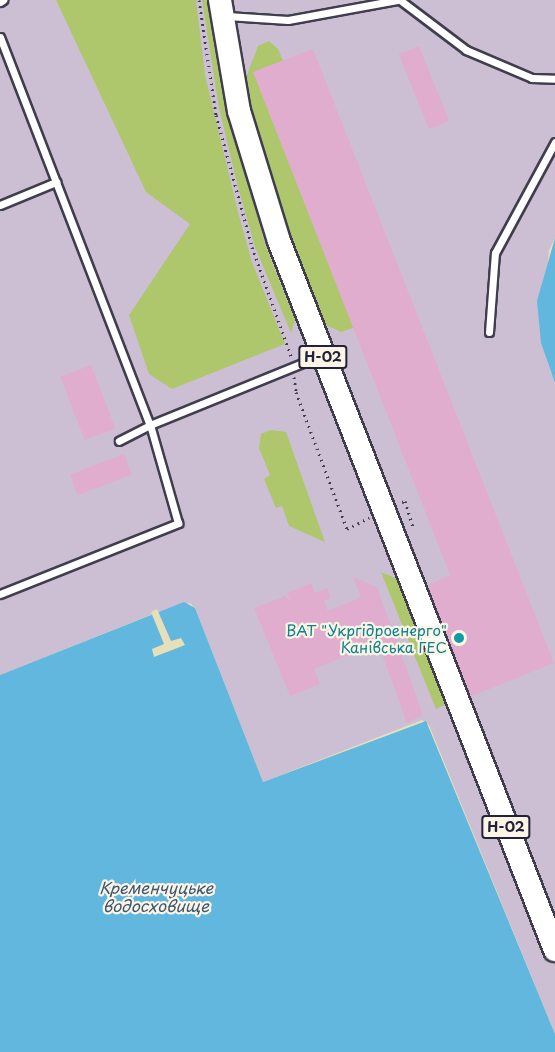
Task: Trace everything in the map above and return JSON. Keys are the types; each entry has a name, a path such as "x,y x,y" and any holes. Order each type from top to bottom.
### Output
{"main road":[{"name":"Н-02","path":"221,8 239,111 279,241 457,704 555,950"}],"lane":[{"path":"221,8 288,20 399,0 466,50 532,78 555,79"},
{"path":"0,37 150,426 178,523 0,594"},
{"path":"489,332 495,253 555,142"},
{"path":"0,205 56,182"},
{"path":"119,441 322,355"}],"shaded area":[{"path":"0,0 555,0 555,238 549,250 541,343 555,383 555,1034 429,725 422,720 263,782 195,608 190,603 158,612 0,675"}],"green space":[{"path":"56,0 196,0 205,75 239,216 252,262 285,344 172,389 149,374 129,315 190,224 146,192"},
{"path":"202,0 211,0 230,123 266,247 295,320 291,333 255,247 238,187 219,108"},
{"path":"269,41 278,49 283,61 353,328 341,332 326,325 292,242 245,80 258,46"},
{"path":"271,430 286,432 325,542 289,526 282,506 276,508 264,479 270,475 259,448 261,434"},
{"path":"381,572 402,581 449,703 436,709"}],"water":[{"path":"555,238 555,383 541,343 537,301"},
{"name":"Кременчуцьке водосховище","path":"184,602 195,608 263,782 426,721 555,1034 555,1052 0,1052 0,675"}],"pier":[{"path":"157,609 171,641 181,638 185,645 154,657 152,649 164,644 151,612"}],"building":[{"path":"419,46 449,121 429,129 399,54"},
{"path":"313,49 554,663 467,698 423,588 450,575 253,72"},
{"path":"91,365 115,428 85,440 60,377"},
{"path":"124,454 132,475 78,495 70,475"},
{"path":"353,577 377,587 423,715 407,723 378,643 314,669 320,684 290,696 254,608 285,596 290,601 287,593 311,583 315,593 327,588 331,598 324,601 328,611 361,597"}],"place":[{"name":"ВАТ \"Укргідроенерго\" Канівська ГЕС","path":"459,638"}]}
